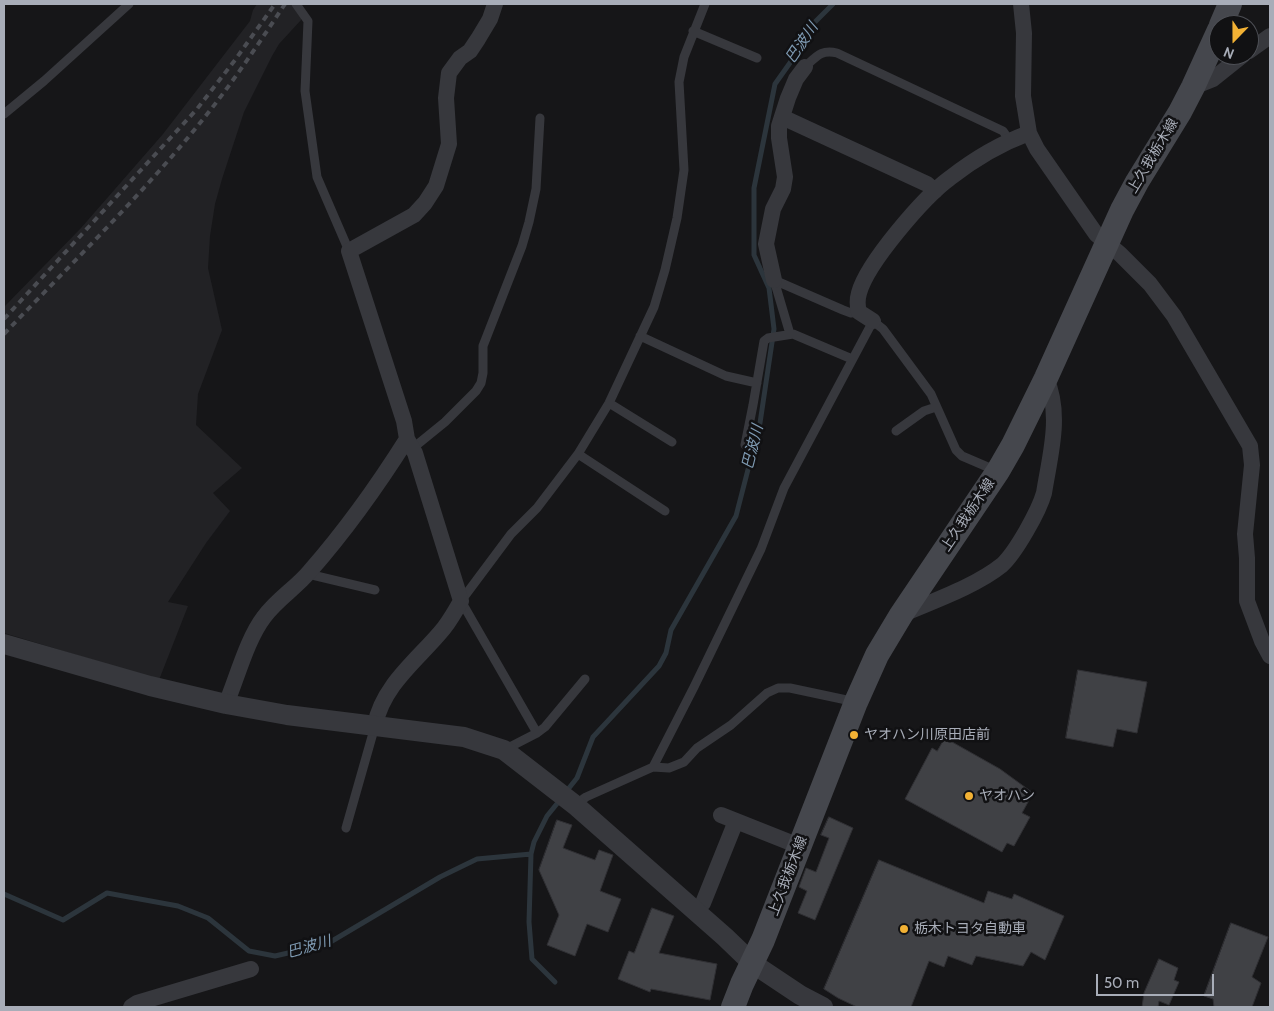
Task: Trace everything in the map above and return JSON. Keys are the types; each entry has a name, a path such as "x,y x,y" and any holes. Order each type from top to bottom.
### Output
{"main road":[{"name":"上久我栃木線","path":"733,1007 752,964 856,702 877,655 901,615 998,471 1013,444 1046,378 1106,244 1137,182 1193,87 1209,52"}],"street":[{"path":"375,726 376,717 398,678 445,627 461,601 349,251 414,215 426,203 436,186 449,144 446,98 449,74 460,58 470,51 490,20 496,4"},
{"path":"1021,4 1024,33 1024,96 1029,133 1037,149 1096,234 1150,284 1174,316 1250,446 1252,465 1244,534 1247,558 1248,601 1262,641 1270,656"},
{"path":"1259,44 1270,36"},
{"path":"1193,87 1213,78 1230,65"},
{"path":"774,280 766,244 773,209 783,189 785,177 779,138 782,117 796,80 805,67"},
{"path":"782,117 927,184 935,191"},
{"path":"873,322 859,312 856,304 859,292 865,277 907,220 950,178 1010,142 1029,133"},
{"path":"901,615 984,577 1003,564 1029,525 1041,503 1044,493 1055,421 1052,392 1046,378"},
{"path":"226,704 253,635 263,617 326,554 410,444"},
{"path":"4,644 150,686 226,704 287,715 464,737 504,750 572,803 696,911 752,964 800,996 823,1007"},
{"path":"696,911 703,903 728,818 799,846"},
{"path":"131,1007 137,1003 251,969"}],"lane":[{"path":"4,114 44,81 129,4"},
{"path":"296,4 308,21 305,91 317,177 349,251"},
{"path":"538,733 461,601 510,534 537,508 578,454 609,403 654,308 677,218 684,170 679,82 684,57 704,4"},
{"path":"693,31 758,58"},
{"path":"805,67 819,54 829,51 838,53 1003,132 1010,142"},
{"path":"410,444 445,422 481,383 483,373 482,346 519,254 529,222 536,188 540,118"},
{"path":"774,280 843,310 852,313 859,312"},
{"path":"774,280 787,334"},
{"path":"654,767 761,550 784,488 873,322 883,328 931,394 956,450 962,456 998,471"},
{"path":"745,445 764,341 768,338 787,334 852,359"},
{"path":"640,336 726,376 757,383"},
{"path":"609,403 672,442"},
{"path":"896,431 924,411 936,407"},
{"path":"578,454 665,511"},
{"path":"308,574 375,590"},
{"path":"504,750 538,733 545,727 585,679"},
{"path":"572,803 654,767 669,768 684,762 697,748 731,725 767,693 778,688 790,688 856,702"},
{"path":"346,828 375,726"}],"shaded area":[{"path":"257,4 292,4 301,16 301,20 279,44 244,112 215,204 208,268 222,330 198,394 196,425 242,468 213,493 230,511 206,543 168,602 188,606 159,680 4,633 4,307 81,228 163,134 250,21"}],"building":[{"path":"1078,670 1147,682 1137,733 1117,729 1113,747 1066,738"},
{"name":"ヤオハン","path":"945,738 1000,769 1033,793 1022,813 1030,817 1014,846 1007,843 1002,852 905,799 932,748 937,751"},
{"path":"829,817 853,828 815,920 798,913 807,891 799,887 806,868 816,872 829,838 821,835"},
{"path":"557,820 572,825 563,848 595,860 599,850 613,855 600,891 621,899 608,932 587,924 575,956 547,945 559,915 539,870"},
{"name":"栃木トヨタ自動車","path":"879,860 984,903 988,891 1012,899 1014,894 1064,916 1045,960 1031,952 1023,966 976,956 972,965 948,956 944,967 929,961 911,1007 857,1007 838,998 824,989"},
{"path":"652,908 674,916 659,953 717,964 710,1000 651,989 650,992 618,979 629,951 634,953"},
{"path":"1231,923 1268,937 1252,977 1261,983 1252,1007 1214,1007 1213,999 1204,996"},
{"path":"1159,959 1178,968 1174,980 1179,982 1169,1005 1159,1001 1158,1007 1142,1007 1144,993"}],"waterway":[{"name":"巴波川","path":"565,793 577,778 593,737 659,666 666,653 671,630 736,516 760,423 774,329 769,288 754,255 754,188 775,84 792,60 810,27 833,4"},
{"name":"巴波川","path":"555,982 532,959 529,922 531,854 534,842 547,816 560,800"},
{"name":"巴波川","path":"4,894 63,920 107,893 178,906 208,918 249,951 275,956 327,944 440,877 477,859 531,854"}],"railway":[{"path":"4,319 197,109 275,4"},
{"path":"4,334 106,228 181,146 226,90 285,4"}],"place":[{"name":"ヤオハン川原田店前","path":"854,735"},
{"name":"ヤオハン","path":"969,796"},
{"name":"栃木トヨタ自動車","path":"904,929"}]}
